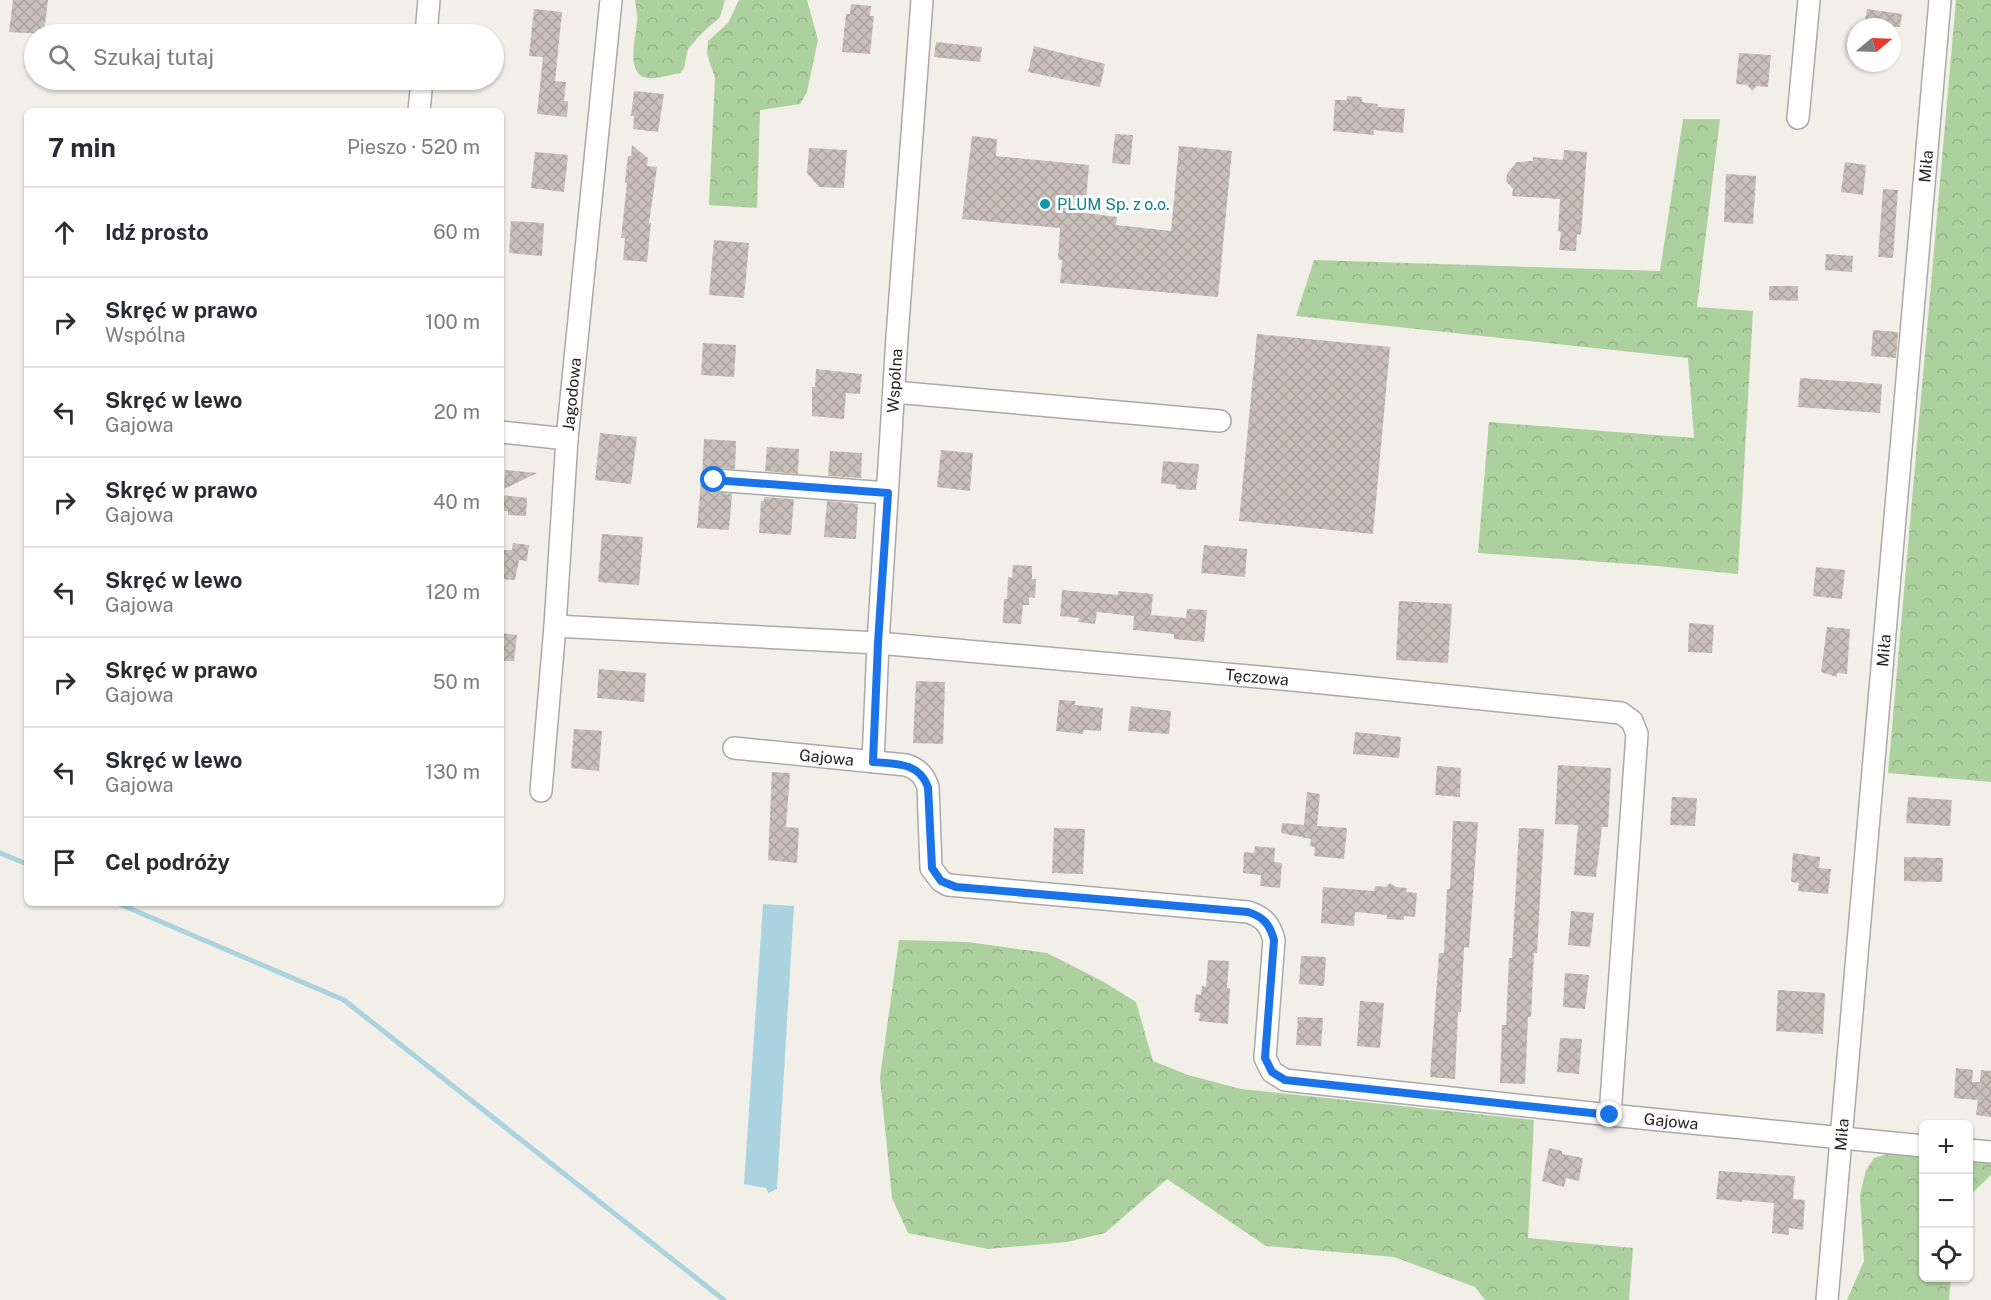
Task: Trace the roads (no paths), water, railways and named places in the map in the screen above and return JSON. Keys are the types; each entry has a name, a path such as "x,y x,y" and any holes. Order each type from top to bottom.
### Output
{"street":[{"path":"427,24 429,0"},
{"name":"Jagodowa","path":"541,792 567,439 611,0"},
{"name":"Wspólna","path":"873,762 894,393 922,0"},
{"path":"1798,118 1809,0"},
{"name":"Miła","path":"1827,1300 1940,0"},
{"path":"419,108 421,90"},
{"path":"894,393 1220,421"},
{"path":"504,432 567,439"},
{"path":"714,480 888,493"},
{"name":"Tęczowa","path":"555,626 878,643 1621,712 1632,721 1636,734 1610,1115"},
{"name":"Gajowa","path":"734,748 906,765 921,772 928,787 932,868 935,875 948,885 1248,912 1258,915 1272,930 1274,940 1265,1058 1272,1072 1285,1080 1919,1146"},
{"path":"1973,1150 1991,1152"}],"water":[{"path":"763,904 794,906 777,1189 768,1193 766,1188 744,1184"}],"waterway":[{"path":"0,853 24,863"},
{"path":"124,906 344,1000 724,1300"}],"place":[{"name":"PLUM Sp. z o.o.","path":"1045,204"}]}
